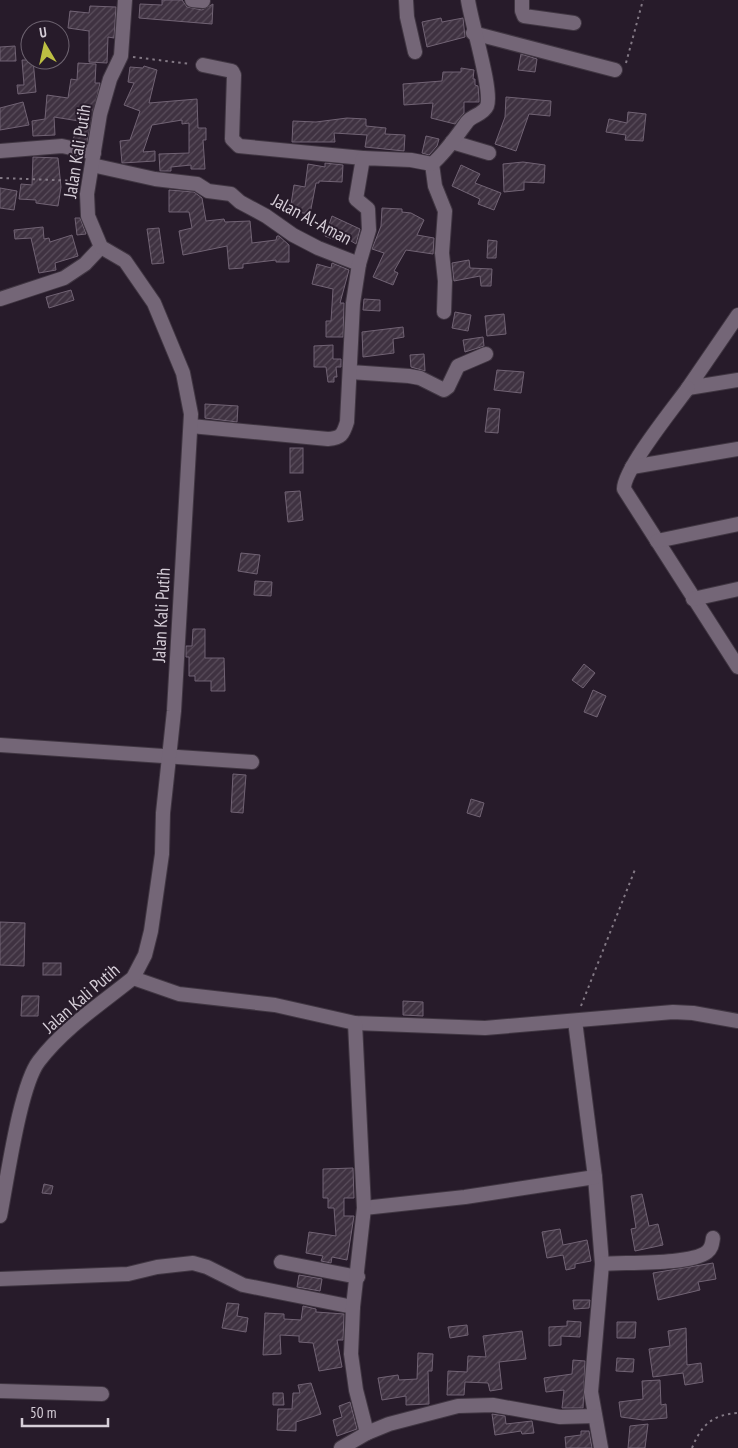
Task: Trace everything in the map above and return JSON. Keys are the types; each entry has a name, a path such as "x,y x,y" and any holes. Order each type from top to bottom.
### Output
{"street":[{"name":"Jalan Kali Putih","path":"0,1216 20,1114 34,1068 66,1034 133,978 145,955 152,931 171,757 191,426 183,373 154,303 125,261 101,247 88,216 89,182 104,98 110,79 121,56 125,0"},
{"path":"406,0 415,52"},
{"path":"203,65 232,71 234,74 232,139 239,146 363,158 411,160 432,164 442,156 470,118 483,112 488,101 488,88 473,33 468,0"},
{"path":"522,0 524,16 574,23"},
{"path":"473,33 614,70"},
{"path":"452,142 489,153"},
{"name":"Jalan Al-Aman","path":"0,151 62,146 93,159 155,179 197,184 208,191 231,194 240,202 266,216 293,235 318,248 359,264 370,220 368,209 356,199 363,158"},
{"path":"432,164 435,186 445,211 442,252 444,312"},
{"path":"0,299 64,278 86,264 101,247"},
{"path":"191,426 338,438 344,434 347,422 353,303 359,264"},
{"path":"738,315 624,481 624,488 738,667"},
{"path":"350,372 420,378 444,390 448,387 458,366 486,354"},
{"path":"688,388 738,380"},
{"path":"632,467 738,449"},
{"path":"657,541 738,524"},
{"path":"693,599 738,589"},
{"path":"0,745 252,762"},
{"path":"133,978 179,994 275,1005 355,1023 485,1028 674,1012 693,1013 738,1021"},
{"path":"575,1021 594,1177 602,1264 591,1392 602,1448"},
{"path":"355,1023 364,1208 358,1277 353,1307 351,1361 357,1398 367,1433"},
{"path":"364,1208 465,1197 594,1177"},
{"path":"602,1264 661,1262 705,1254 710,1249 713,1238"},
{"path":"281,1262 358,1277"},
{"path":"0,1280 134,1274 157,1267 193,1263 207,1267 243,1285 353,1307"},
{"path":"0,1391 102,1394"},
{"path":"341,1448 367,1433 389,1424 458,1406 493,1405 560,1417 596,1416"}],"path":[{"path":"614,70 620,70 625,67 643,0"},
{"path":"121,56 203,65"},
{"path":"0,178 89,182"},
{"path":"575,1021 636,867"},
{"path":"692,1448 697,1436 710,1421 717,1416 738,1412"}],"building":[{"path":"162,0 182,0 187,7 202,10 213,4 212,24 139,18 140,4 162,5"},
{"path":"90,6 116,7 114,38 108,37 107,63 89,62 89,31 70,28 70,11 89,13"},
{"path":"441,18 442,22 463,18 465,37 427,47 422,22"},
{"path":"15,46 16,61 0,61 0,47"},
{"path":"521,54 537,59 535,72 518,70"},
{"path":"78,63 96,64 95,83 100,83 87,142 73,140 79,121 54,117 55,135 33,136 32,121 45,119 47,95 68,98 71,79 77,80"},
{"path":"144,66 157,70 149,103 197,99 198,128 206,128 206,140 203,140 205,169 191,169 191,165 171,167 171,171 160,171 159,154 189,153 189,123 182,124 182,120 152,125 143,152 155,151 155,161 122,163 120,141 130,140 140,111 124,105 134,83 128,82 130,67 143,68"},
{"path":"461,68 474,70 473,79 475,79 475,85 478,86 479,102 464,102 464,113 455,124 431,118 433,103 404,105 403,84 442,81 443,72 461,72"},
{"path":"23,70 34,70 36,92 18,94 17,85 24,85"},
{"path":"506,97 551,101 550,116 529,114 516,151 495,144 505,117"},
{"path":"23,102 29,125 0,130 0,108"},
{"path":"628,112 646,114 643,141 625,140 626,135 606,132 609,119 627,123"},
{"path":"347,118 366,119 366,126 386,128 385,134 405,135 404,151 365,147 367,135 334,133 335,142 292,142 293,121 316,122"},
{"path":"426,136 439,139 437,146 429,155 422,153"},
{"path":"33,157 58,158 61,187 58,206 36,203 36,200 19,199 21,184 32,185"},
{"path":"523,162 545,165 544,183 524,182 524,190 504,192 503,164"},
{"path":"325,163 343,165 342,182 319,181 319,183 316,183 310,214 290,211 294,185 305,187 308,164 325,167"},
{"path":"461,165 480,174 475,183 501,193 494,210 478,204 480,199 452,186"},
{"path":"0,188 17,191 14,210 0,208"},
{"path":"169,190 194,192 202,198 206,221 224,219 225,222 250,221 252,243 276,240 277,236 279,236 289,245 289,262 276,262 276,260 243,264 243,268 229,269 227,246 183,255 179,231 192,228 189,212 169,212"},
{"path":"382,208 402,209 402,212 411,213 424,220 417,235 434,238 433,254 406,250 394,271 398,273 393,285 373,277 384,253 372,249 381,226"},
{"path":"332,216 360,229 356,244 341,235 338,241 325,236"},
{"path":"75,218 80,218 86,234 77,235"},
{"path":"43,227 44,239 49,238 50,242 72,235 78,256 55,263 56,270 39,273 31,238 15,239 14,230"},
{"path":"159,228 164,263 152,264 147,229"},
{"path":"488,240 497,241 496,258 487,258"},
{"path":"469,260 470,268 492,269 491,286 481,286 480,276 454,281 452,263"},
{"path":"332,263 349,270 340,303 344,303 343,337 326,337 326,321 331,321 333,289 312,284 317,264 331,268"},
{"path":"71,290 74,300 49,308 46,297"},
{"path":"364,299 380,300 380,311 363,310"},
{"path":"455,312 471,315 468,331 452,328"},
{"path":"504,314 506,334 487,336 485,316"},
{"path":"403,327 404,337 393,339 394,353 363,357 362,332"},
{"path":"483,337 484,346 465,352 463,340"},
{"path":"333,345 333,359 341,359 341,367 336,367 337,377 334,377 334,382 328,382 326,367 314,367 314,346"},
{"path":"424,354 425,371 411,367 410,355"},
{"path":"497,370 524,372 521,393 494,390"},
{"path":"205,404 238,406 237,422 205,418"},
{"path":"488,408 500,409 498,433 485,432"},
{"path":"290,448 303,448 303,473 290,473"},
{"path":"300,491 303,520 288,522 285,492"},
{"path":"241,553 260,555 257,574 238,571"},
{"path":"255,581 272,582 271,596 254,595"},
{"path":"193,629 205,629 205,658 224,658 225,691 211,691 211,681 195,681 195,676 189,676 189,657 186,657 186,646 192,646"},
{"path":"584,664 595,673 583,688 572,680"},
{"path":"593,690 606,696 597,717 584,712"},
{"path":"233,774 246,775 243,813 231,812"},
{"path":"471,799 484,803 480,817 467,813"},
{"path":"0,922 25,923 24,966 0,965"},
{"path":"43,963 61,963 61,975 43,975"},
{"path":"22,996 39,996 38,1016 21,1016"},
{"path":"403,1001 423,1002 423,1016 403,1015"},
{"path":"353,1168 354,1198 344,1198 344,1216 354,1216 347,1260 332,1257 331,1263 321,1261 323,1256 306,1253 309,1232 336,1236 334,1208 328,1208 328,1198 323,1198 323,1169"},
{"path":"44,1184 53,1186 51,1194 42,1193"},
{"path":"642,1194 649,1226 658,1224 663,1245 635,1251 631,1229 636,1228 631,1196"},
{"path":"560,1229 563,1245 587,1240 591,1261 575,1264 575,1268 566,1270 563,1255 547,1258 542,1232"},
{"path":"713,1263 716,1279 698,1282 700,1290 658,1300 653,1273"},
{"path":"299,1275 322,1279 320,1291 297,1287"},
{"path":"573,1300 590,1300 589,1308 574,1309"},
{"path":"227,1303 239,1304 237,1316 248,1318 246,1332 222,1328"},
{"path":"303,1306 316,1309 316,1312 344,1314 343,1340 337,1340 342,1367 319,1371 313,1343 299,1342 299,1336 280,1335 281,1354 263,1355 265,1313 284,1314 284,1319 301,1320"},
{"path":"567,1321 581,1322 580,1337 561,1336 561,1345 549,1346 549,1327 567,1326"},
{"path":"617,1322 636,1322 635,1338 617,1338"},
{"path":"467,1325 468,1335 450,1338 448,1327"},
{"path":"686,1328 687,1365 701,1363 703,1382 685,1385 683,1373 653,1377 649,1349 670,1346 668,1331"},
{"path":"522,1331 526,1359 499,1362 502,1389 490,1391 488,1383 465,1382 464,1395 447,1395 448,1371 467,1372 468,1356 486,1357 483,1336"},
{"path":"418,1353 433,1354 432,1371 428,1371 429,1404 406,1405 406,1396 382,1400 378,1378 398,1375 399,1380 417,1379"},
{"path":"617,1358 634,1359 633,1372 616,1371"},
{"path":"573,1360 585,1361 583,1408 562,1408 564,1390 546,1392 544,1378 572,1374"},
{"path":"660,1380 661,1405 666,1404 667,1418 643,1420 621,1417 619,1402 643,1399 642,1381"},
{"path":"311,1383 321,1414 296,1422 296,1431 277,1430 278,1409 292,1409 293,1393 300,1393 298,1385"},
{"path":"273,1393 283,1393 284,1405 273,1405"},
{"path":"350,1402 357,1429 337,1436 333,1420 342,1417 339,1406"},
{"path":"492,1414 505,1416 506,1424 532,1421 534,1433 522,1434 521,1431 495,1435"},
{"path":"648,1424 645,1448 628,1448 630,1426"},
{"path":"581,1431 589,1431 592,1448 566,1448 565,1437 581,1435"}]}
